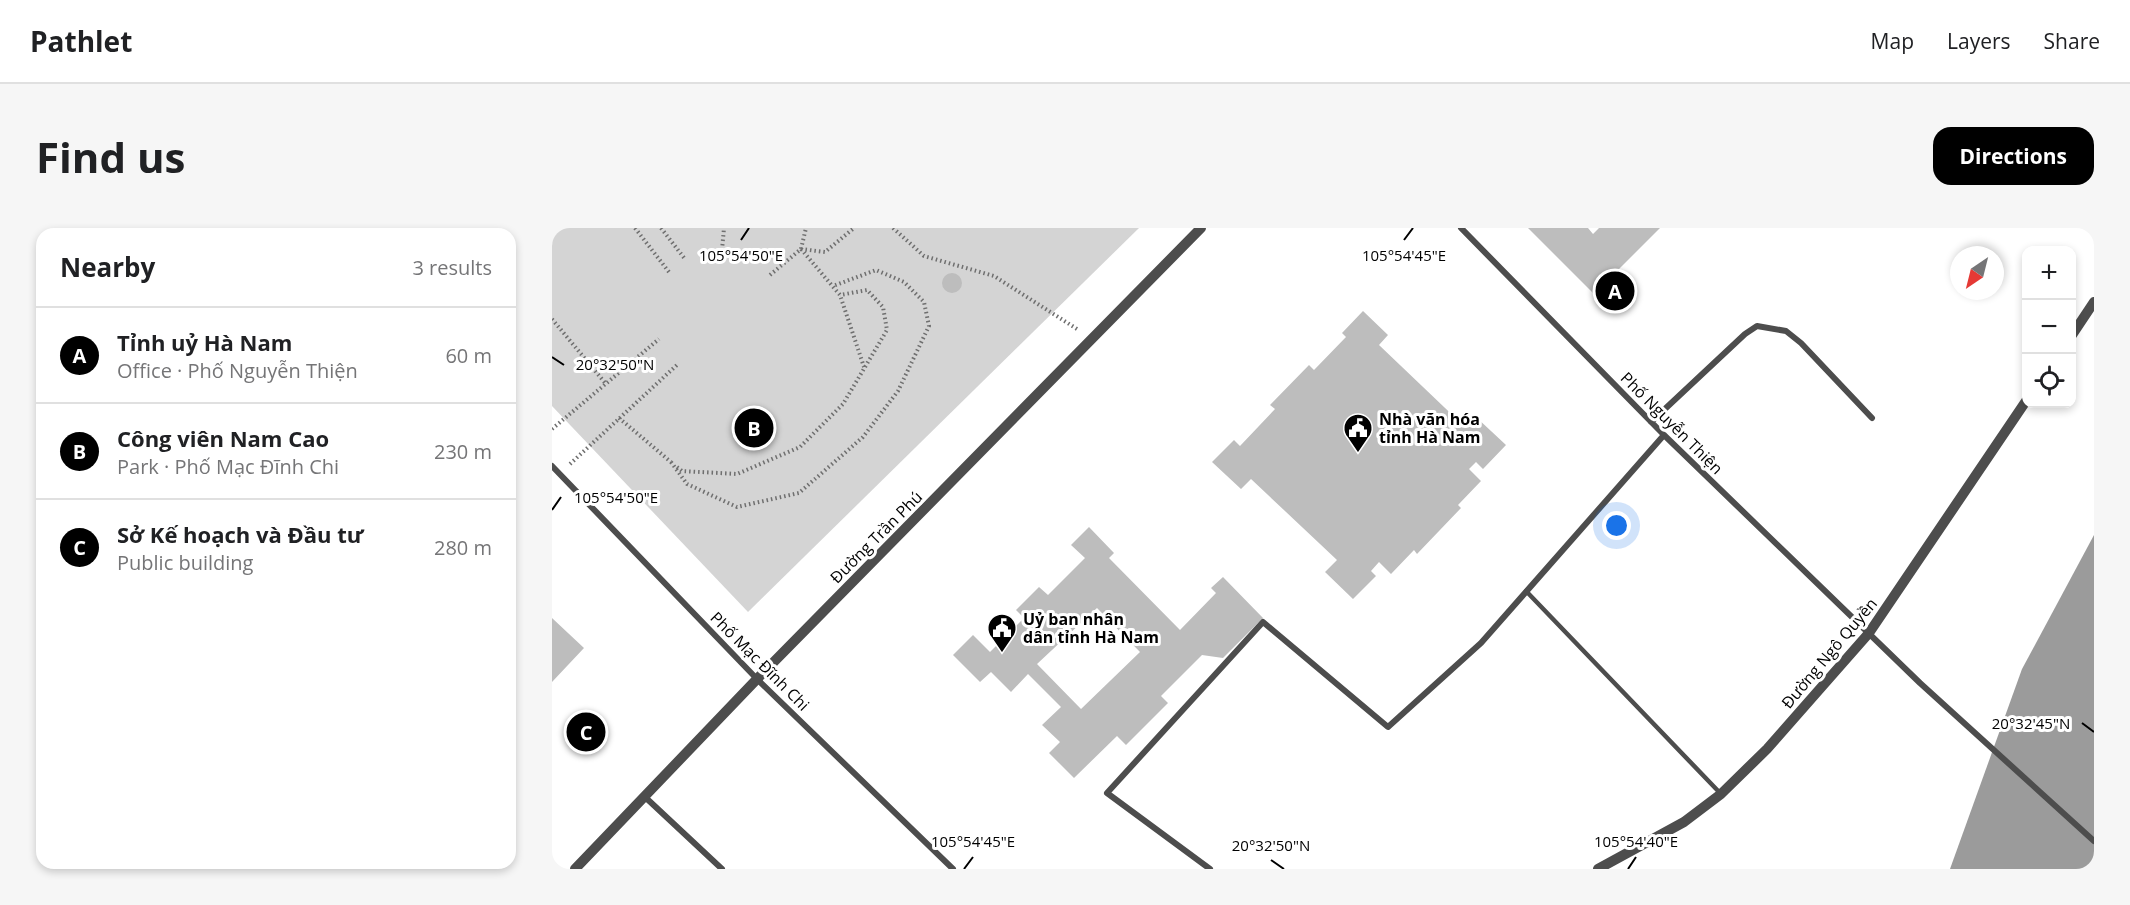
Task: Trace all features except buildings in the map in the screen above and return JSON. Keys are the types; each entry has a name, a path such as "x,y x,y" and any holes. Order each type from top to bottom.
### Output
{"street":[{"name":"Đường Trần Phú","path":"575,869 757,679 1201,228"},
{"name":"Phố Nguyễn Thiện","path":"1461,228 1664,435 1920,683 2094,841"},
{"path":"2076,329 2094,302"},
{"path":"1651,422 1745,334 1757,326 1786,332 1801,344 1872,418"},
{"name":"Đường Ngô Quyền","path":"1598,869 1684,822 1721,794 1767,749 1869,633 2022,407"},
{"path":"1210,869 1107,793 1263,622 1388,727 1481,643 1664,435"},
{"name":"Phố Mạc Đĩnh Chi","path":"552,466 757,679 953,869"},
{"path":"645,797 722,869"}],"lane":[{"path":"1526,591 1721,794"}],"path":[{"path":"635,228 669,272"},
{"path":"661,228 685,259"},
{"path":"722,250 724,228"},
{"path":"771,275 801,249 806,228"},
{"path":"801,249 825,252 854,228"},
{"path":"893,228 924,256 993,276 1093,339"},
{"path":"801,249 840,295 864,368"},
{"path":"671,462 687,484 737,507 800,493 863,437 898,391 929,326 924,302 904,282 876,270 833,286"},
{"path":"619,418 682,471 737,474 800,447 843,404 886,330 883,307 867,290 840,295"},
{"path":"552,319 606,384"},
{"path":"552,429 659,339"},
{"path":"559,474 678,364"}],"shaded area":[{"path":"552,228 1139,228 748,612 552,406"},
{"path":"2094,535 2094,869 1950,869 2022,669"}],"place":[{"name":"Tỉnh uỷ Hà Nam","path":"1615,291"},
{"name":"Công viên Nam Cao","path":"754,428"},
{"name":"Nhà văn hóa tỉnh Hà Nam","path":"1358,454"},
{"name":"Uỷ ban nhân dân tỉnh Hà Nam","path":"1002,654"},
{"name":"Sở Kế hoạch và Đầu tư","path":"586,732"}]}
